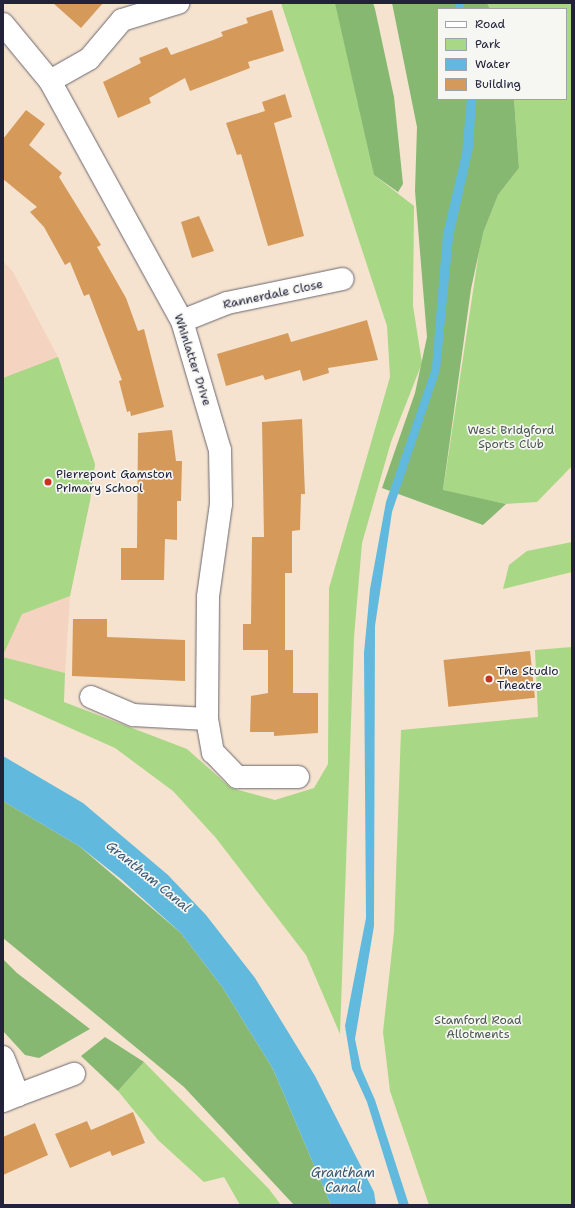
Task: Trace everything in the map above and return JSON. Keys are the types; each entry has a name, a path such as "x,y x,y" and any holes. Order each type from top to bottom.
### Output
{"street":[{"path":"50,81 89,59 122,20 178,3"},
{"name":"Whinlatter Drive","path":"3,24 50,81 182,321 220,450 221,504 208,597 207,719 213,752 237,777 298,776"},
{"name":"Rannerdale Close","path":"182,321 227,303 343,279"},
{"path":"91,697 133,716 207,719"},
{"path":"3,1057 11,1098 74,1074"}],"shaded area":[{"name":"Pierrepont Gamston Primary School","path":"3,261 13,272 58,357 95,464 70,596 65,673 3,657"}],"green space":[{"path":"281,3 345,3 374,175 414,206 413,306 422,363 391,442 362,543 354,637 340,1034 306,955 216,838 173,791 115,748 3,698 3,657 65,673 64,702 187,749 231,788 275,800 314,788 328,764 329,588 390,377 387,326"},
{"path":"335,3 373,3 375,9 394,97 403,184 398,192 374,175"},
{"path":"392,3 487,3 490,8 437,8 437,100 514,100 519,168 498,195 483,233 471,289 443,490 506,504 483,525 382,488 415,393 427,337 415,191 417,127"},
{"name":"West Bridgford Sports Club","path":"487,3 572,3 572,466 537,502 506,504 443,491 481,238 498,195 519,168 514,100 567,100 567,8 490,8"},
{"name":"Pierrepont Gamston Primary School","path":"58,357 95,464 90,501 70,596 22,614 3,655 3,378"},
{"path":"572,542 572,572 503,589 509,565 527,551"},
{"name":"Stamford Road Allotments","path":"572,647 572,1205 429,1205 390,1091 383,1032 394,932 401,730 538,717 535,650"},
{"path":"3,801 79,846 181,933 223,988 273,1069 331,1205 294,1205 184,1087 3,938"},
{"path":"3,959 17,973 90,1029 39,1058 25,1055 3,1031"},
{"path":"105,1037 144,1062 118,1091 81,1056"},
{"path":"144,1062 269,1189 281,1205 240,1205 224,1177 204,1182 158,1140 118,1091"}],"water":[{"path":"459,1 463,4 463,8 455,8 454,6"},
{"path":"467,100 476,100 473,148 453,237 440,370 392,512 375,626 374,926 355,1039 361,1068 375,1100 409,1205 399,1205 367,1102 352,1069 345,1026 366,918 364,653 370,589 386,502 432,368 443,234 462,154"},
{"name":"Grantham Canal","path":"3,756 83,803 168,875 206,915 255,978 315,1076 374,1192 376,1205 331,1205 273,1069 223,988 181,933 121,879 79,846 3,801"}],"building":[{"path":"53,3 103,3 81,28"},
{"path":"272,10 284,51 248,62 250,68 190,91 185,78 149,98 151,103 118,118 103,82 141,63 139,58 167,47 171,55 213,40 223,36 221,32 248,23 246,18"},
{"path":"285,94 292,117 274,123 304,236 268,246 241,154 237,155 226,123 265,111 262,102"},
{"path":"26,110 45,124 29,145 62,173 59,177 101,245 97,247 126,298 138,331 144,329 164,407 131,416 130,411 127,412 119,381 122,380 89,294 84,296 70,262 65,265 44,227 30,212 37,207 3,179 3,139"},
{"path":"199,216 214,251 192,258 181,222"},
{"path":"367,320 378,360 328,368 329,373 303,381 300,370 265,380 263,375 226,386 217,354 288,333 291,342"},
{"path":"302,419 305,494 301,494 300,530 292,531 292,573 285,573 285,650 293,650 293,693 318,693 318,733 274,736 274,732 250,732 251,696 268,693 268,650 243,650 243,624 251,624 252,537 264,537 262,422"},
{"path":"172,430 176,461 182,461 181,501 177,501 177,540 165,539 164,580 121,580 121,548 137,548 138,433"},
{"path":"73,619 107,619 107,637 185,640 185,681 72,676"},
{"name":"The Studio Theatre","path":"530,651 535,698 448,707 443,660"},
{"path":"133,1112 145,1143 112,1156 110,1151 70,1168 55,1134 87,1121 91,1130"},
{"path":"35,1123 48,1155 3,1175 3,1137"}],"place":[{"name":"Pierrepont Gamston Primary School","path":"48,482"},
{"name":"The Studio Theatre","path":"489,679"}]}
